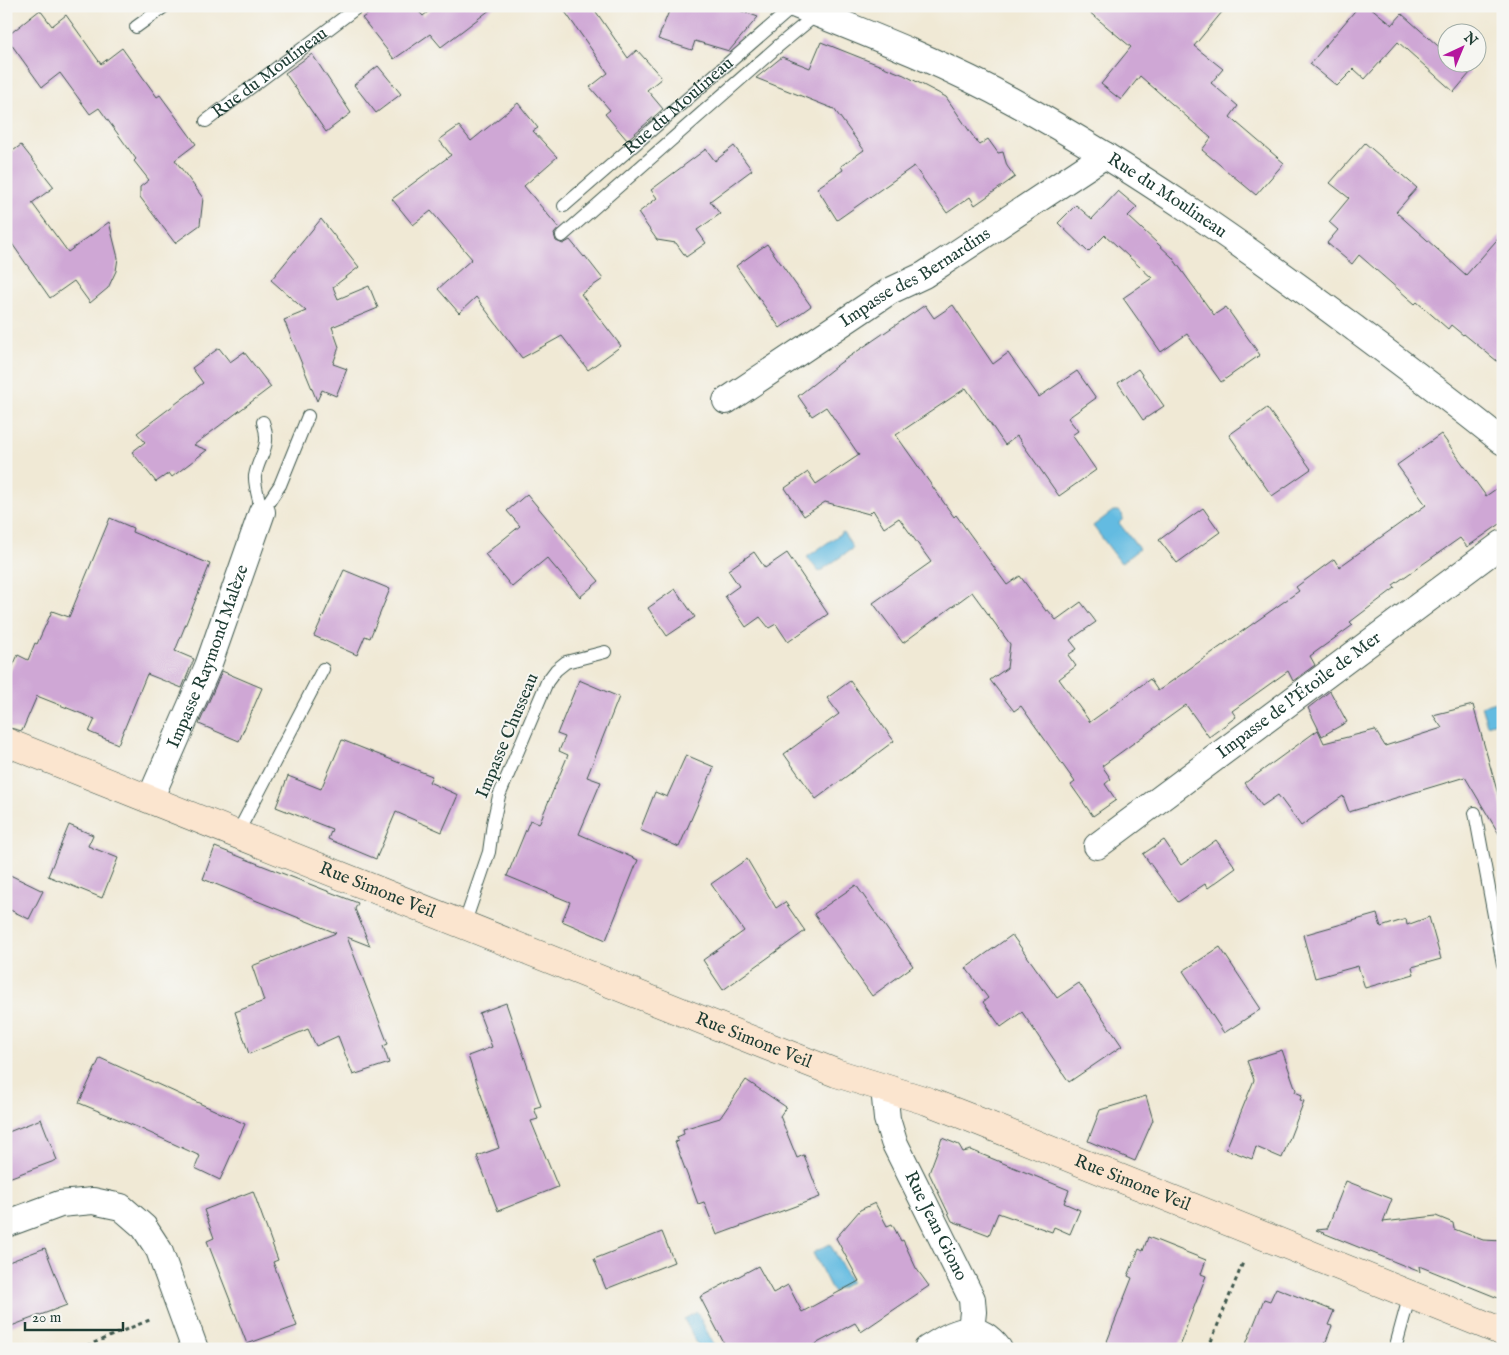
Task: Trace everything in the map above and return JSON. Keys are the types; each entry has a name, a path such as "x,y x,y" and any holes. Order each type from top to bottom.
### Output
{"main road":[{"name":"Rue Simone Veil","path":"6,742 836,1073 926,1101 968,1117 1503,1332"}],"street":[{"name":"Rue du Moulineau","path":"803,9 865,32 944,67 1015,102 1104,155 1235,240 1457,405 1503,442"},
{"name":"Impasse des Bernardins","path":"726,400 890,291 924,276 1104,155"},
{"name":"Impasse Raymond Malèze","path":"150,799 208,666 262,512"},
{"name":"Impasse de l'Étoile de Mer","path":"1097,846 1503,543"},
{"name":"Rue Jean Giono","path":"884,1088 888,1124 894,1142 972,1299 971,1330"},
{"path":"6,1224 60,1204 93,1201 122,1207 144,1226 160,1250 195,1349"},
{"path":"927,1349 958,1331 971,1330 983,1334 994,1341 999,1349"}],"lane":[{"path":"136,27 165,6"},
{"name":"Rue du Moulineau","path":"206,121 359,6"},
{"path":"562,236 777,47 803,9"},
{"name":"Rue du Moulineau","path":"564,206 803,9"},
{"path":"262,512 280,485 308,416"},
{"path":"262,512 255,478 266,446 267,433 263,422"},
{"name":"Impasse Chusseau","path":"464,925 490,852 493,823 499,796 547,682 556,670 566,662 605,652"},
{"path":"237,834 323,669"},
{"path":"1475,813 1503,964"},
{"path":"1394,1349 1410,1294"}],"path":[{"path":"1208,1349 1245,1258"},
{"path":"79,1349 180,1308"}],"water":[{"path":"1113,511 1119,511 1122,514 1123,519 1119,523 1139,549 1121,563 1093,526"},
{"path":"843,532 853,548 819,572 807,557"},
{"path":"1503,700 1503,720 1487,725 1481,706"},
{"path":"830,1244 851,1282 833,1292 813,1253"},
{"path":"697,1312 716,1349 700,1349 684,1319"}],"building":[{"path":"380,6 414,6 423,16 435,6 495,6 441,47 430,34 394,59 362,18"},
{"path":"561,6 592,6 628,58 637,50 662,78 647,90 663,109 627,140 605,114 610,110 590,87 608,73"},
{"path":"671,6 728,6 758,17 729,51 695,41 692,50 658,39"},
{"path":"1082,6 1227,6 1194,46 1223,69 1211,83 1238,106 1230,117 1284,163 1256,195 1202,150 1211,138 1140,76 1121,100 1101,84 1131,47"},
{"path":"1359,6 1369,6 1392,25 1402,14 1436,44 1436,72 1470,73 1454,92 1398,42 1365,79 1354,69 1337,86 1310,64"},
{"path":"40,10 52,26 66,15 101,64 122,48 157,97 160,95 196,144 175,160 203,198 200,225 175,243 140,197 140,187 149,180 99,108 90,114 60,73 42,87 6,37"},
{"path":"821,42 904,75 946,97 979,145 988,139 998,153 1003,152 1007,166 1015,177 975,205 970,197 947,213 914,166 837,220 817,188 843,170 841,166 864,150 834,109 756,78 782,57 810,68"},
{"path":"312,54 351,113 326,132 285,73"},
{"path":"378,66 401,94 376,113 354,85"},
{"path":"518,103 538,128 533,131 557,157 524,186 559,228 554,234 556,241 563,244 570,240 603,279 581,294 621,346 588,370 562,336 522,358 476,297 459,313 438,289 472,259 431,211 413,225 392,199 451,155 439,140 459,126 471,141"},
{"path":"1365,143 1417,188 1396,212 1466,275 1503,233 1503,366 1464,334 1451,325 1448,329 1417,302 1415,304 1359,255 1352,264 1327,243 1338,230 1329,222 1349,198 1330,183"},
{"path":"21,145 54,187 32,203 68,252 109,222 118,258 116,271 108,288 90,303 74,281 50,298 6,235 6,156"},
{"path":"734,146 752,170 710,201 720,214 697,230 706,243 686,257 676,243 657,240 638,213 657,198 651,190 706,149 715,161"},
{"path":"1118,191 1137,207 1128,216 1172,257 1214,315 1226,307 1260,355 1221,382 1187,334 1161,352 1123,298 1152,278 1105,235 1088,252 1058,223 1076,205 1092,219"},
{"path":"321,219 359,267 333,287 338,299 369,286 378,308 332,327 339,347 333,364 347,369 336,396 322,390 317,401 284,320 306,311 271,280"},
{"path":"767,244 811,306 780,328 736,266"},
{"path":"925,305 934,318 953,305 993,364 1008,353 1039,397 1077,371 1096,398 1068,418 1078,431 1072,435 1096,470 1059,496 1017,436 1005,445 966,388 896,435 954,517 956,515 1007,585 1020,576 1046,611 1048,610 1056,620 1081,602 1096,622 1070,640 1077,649 1068,655 1076,666 1059,679 1090,722 1150,679 1158,691 1299,591 1296,587 1334,559 1339,567 1426,505 1397,465 1441,434 1486,496 1503,484 1503,522 1467,547 1460,538 1393,585 1395,588 1350,622 1353,625 1310,656 1315,665 1293,681 1288,671 1232,711 1236,717 1209,737 1186,705 1102,766 1111,779 1105,784 1116,800 1093,816 1071,785 1075,782 1021,706 1014,711 990,680 1007,668 1010,644 972,592 903,643 873,603 931,562 899,518 884,528 873,510 869,514 825,502 804,516 785,488 808,472 816,484 859,455 826,407 812,416 798,396 840,363"},
{"path":"219,348 230,362 244,352 271,387 194,445 207,450 172,477 169,473 156,482 132,452 145,442 137,433 203,383 192,368"},
{"path":"1138,369 1164,406 1143,420 1118,383"},
{"path":"1267,408 1311,469 1272,496 1229,435"},
{"path":"527,494 599,581 580,597 547,558 512,587 485,554 520,526 507,511"},
{"path":"1203,508 1220,532 1177,563 1159,540"},
{"path":"110,518 133,528 132,532 210,564 175,651 194,659 182,688 147,674 118,744 89,732 95,719 37,696 22,731 6,727 6,680 18,655 28,660 52,611 69,617"},
{"path":"754,552 765,568 787,553 828,614 788,642 776,624 769,628 760,617 746,627 725,596 739,586 728,570"},
{"path":"344,570 390,589 370,638 365,636 357,655 314,636"},
{"path":"675,589 695,617 667,636 648,608"},
{"path":"222,671 262,688 239,741 199,724"},
{"path":"579,680 619,697 587,777 601,782 579,834 638,860 606,940 562,921 570,902 507,876 530,820 539,824 568,755 559,751 565,737 557,734"},
{"path":"850,681 894,741 816,799 784,754 839,714 827,698"},
{"path":"1330,691 1347,722 1322,736 1308,708"},
{"path":"1473,705 1503,812 1502,839 1465,777 1349,812 1343,796 1301,826 1278,795 1262,806 1245,783 1318,730 1324,743 1375,730 1385,746 1442,728 1433,715"},
{"path":"342,740 432,776 429,782 458,795 442,832 396,812 376,859 328,839 332,829 276,807 288,776 321,789"},
{"path":"686,755 714,767 679,847 640,830 655,792 667,797"},
{"path":"69,825 93,835 88,846 118,858 102,898 48,876"},
{"path":"1164,840 1181,865 1216,840 1236,868 1208,888 1205,884 1178,902 1143,854"},
{"path":"215,847 358,903 355,909 370,946 347,937 388,1044 383,1046 389,1063 353,1075 338,1036 316,1046 308,1029 249,1054 235,1012 264,1001 252,966 336,933 203,879"},
{"path":"747,859 776,908 785,902 805,931 723,990 703,960 744,931 711,884"},
{"path":"6,873 43,891 29,919 6,908"},
{"path":"856,885 913,966 872,996 814,914"},
{"path":"1377,914 1381,927 1406,919 1407,925 1429,917 1441,959 1412,967 1414,974 1365,988 1358,966 1315,978 1303,935"},
{"path":"1012,935 1057,998 1079,983 1122,1046 1069,1082 1022,1012 1001,1027 983,1002 988,998 966,968"},
{"path":"1220,947 1261,1009 1224,1033 1183,971"},
{"path":"506,1003 541,1106 534,1108 538,1119 531,1121 558,1187 498,1211 477,1156 499,1148 468,1056 492,1047 479,1013"},
{"path":"1282,1050 1296,1090 1295,1092 1302,1095 1300,1100 1304,1101 1282,1158 1256,1147 1252,1159 1226,1149 1254,1080 1247,1061"},
{"path":"100,1058 245,1124 220,1180 195,1168 200,1156 79,1103"},
{"path":"746,1080 786,1107 780,1116 797,1158 804,1155 820,1197 717,1235 704,1202 698,1204 675,1142 678,1141 677,1137 684,1134 683,1129 720,1118"},
{"path":"1146,1096 1153,1120 1135,1161 1088,1141 1100,1110"},
{"path":"41,1119 57,1160 6,1179 6,1133"},
{"path":"942,1138 959,1145 963,1152 971,1150 1069,1190 1064,1203 1080,1210 1070,1234 1054,1227 1052,1232 998,1213 989,1235 952,1221 929,1173"},
{"path":"1346,1181 1392,1199 1383,1222 1436,1216 1453,1223 1454,1229 1483,1240 1503,1241 1503,1300 1419,1266 1420,1272 1316,1230 1327,1229"},
{"path":"253,1191 278,1260 273,1262 297,1326 247,1344 207,1241 214,1238 204,1210"},
{"path":"875,1203 887,1226 892,1224 901,1241 903,1240 916,1268 929,1286 861,1332 855,1323 806,1349 727,1349 700,1297 758,1266 773,1293 788,1285 802,1312 859,1281 836,1238 860,1210"},
{"path":"662,1232 674,1262 606,1289 594,1259"},
{"path":"1148,1237 1206,1260 1201,1274 1206,1276 1178,1349 1104,1349 1132,1278 1128,1276 1139,1249 1143,1251"},
{"path":"45,1248 67,1305 6,1328 6,1263"},
{"path":"1276,1288 1334,1311 1328,1325 1332,1326 1323,1349 1244,1349 1264,1299 1270,1301"}]}
